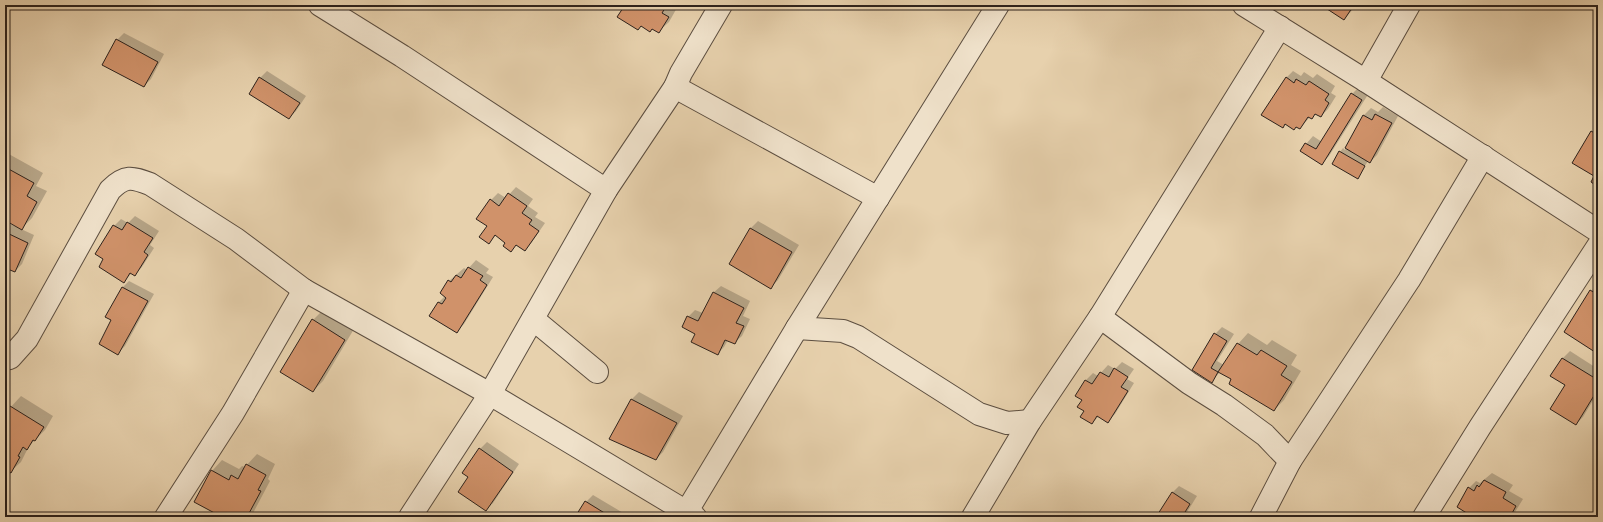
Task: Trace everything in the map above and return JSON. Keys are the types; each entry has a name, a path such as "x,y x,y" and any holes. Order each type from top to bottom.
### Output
{"street":[{"path":"320,5 396,52 606,190"},
{"path":"410,517 490,394 606,190 675,87 681,73 721,5"},
{"path":"7,361 27,339 110,190 118,182 127,178 140,180 150,184 179,202 236,240 304,290 490,394 691,514 797,328 998,5"},
{"path":"1244,5 1366,81 1598,231"},
{"path":"1366,81 1409,5"},
{"path":"973,517 1030,421 1100,317 1280,27"},
{"path":"675,87 878,198"},
{"path":"1260,517 1290,461 1409,280 1483,156"},
{"path":"1424,517 1480,427 1598,246"},
{"path":"166,517 233,413 304,290"},
{"path":"1100,317 1177,375 1224,405 1266,435 1290,461"},
{"path":"533,319 597,372"},
{"path":"797,328 843,331 858,337 978,414 1007,423 1030,421"}],"building":[{"path":"617,5 667,5 662,13 669,17 659,33 652,29 650,32 641,26 638,30 617,17 623,8"},
{"path":"1321,5 1354,5 1344,20"},
{"path":"116,39 158,62 144,87 102,65"},
{"path":"259,77 300,103 289,119 249,94"},
{"path":"1286,77 1294,83 1296,79 1306,85 1309,81 1329,94 1325,100 1329,103 1321,117 1315,114 1312,119 1308,117 1300,129 1296,127 1294,130 1285,124 1283,128 1261,115"},
{"path":"1351,93 1362,100 1322,165 1300,151 1305,143 1316,149"},
{"path":"1375,114 1392,123 1370,163 1345,148 1363,115 1372,120"},
{"path":"1591,131 1598,135 1598,187 1591,182 1594,176 1572,163"},
{"path":"1339,151 1365,166 1358,179 1332,164"},
{"path":"5,167 34,183 27,196 37,202 22,230 8,222 5,226"},
{"path":"508,193 527,206 522,213 532,220 529,224 539,231 525,251 516,245 511,252 503,246 505,243 495,235 489,244 479,237 487,226 476,219 490,199 499,206"},
{"path":"127,222 153,238 144,252 148,255 135,276 130,273 124,283 99,267 103,259 95,254 113,225 122,230"},
{"path":"750,228 792,252 771,289 729,264"},
{"path":"5,232 28,243 15,272 5,268"},
{"path":"468,267 483,276 480,280 487,285 457,333 429,316 438,302 442,304 446,298 440,293 448,280 451,282 456,275 461,278"},
{"path":"122,287 148,301 118,355 99,344 111,320 105,317"},
{"path":"1590,290 1598,295 1598,354 1564,332"},
{"path":"713,292 744,308 736,323 744,326 735,344 725,340 718,355 691,342 695,334 682,327 687,316 698,321"},
{"path":"312,319 345,340 313,392 280,372"},
{"path":"1214,333 1227,341 1211,368 1218,372 1212,383 1192,370"},
{"path":"1237,343 1257,355 1261,350 1287,366 1281,375 1292,382 1274,411 1229,384 1231,379 1218,372"},
{"path":"1562,358 1598,380 1598,389 1576,425 1550,409 1565,385 1550,376"},
{"path":"1114,368 1128,377 1121,387 1128,391 1108,423 1097,416 1092,424 1080,417 1084,411 1077,407 1082,400 1075,396 1085,380 1092,384 1100,372 1109,377"},
{"path":"631,399 677,423 656,460 609,439"},
{"path":"10,406 44,427 27,450 23,447 18,456 20,457 11,473 5,470 5,414"},
{"path":"479,448 513,472 486,511 458,492 468,477 462,473"},
{"path":"246,464 266,475 258,490 261,491 247,517 222,517 194,502 211,470 229,480 231,475 238,479"},
{"path":"1484,480 1506,492 1503,498 1516,506 1510,517 1473,517 1457,507 1468,487 1474,491 1477,485 1479,487"},
{"path":"1172,492 1190,504 1182,517 1156,517"},
{"path":"585,501 611,517 575,517"}]}
